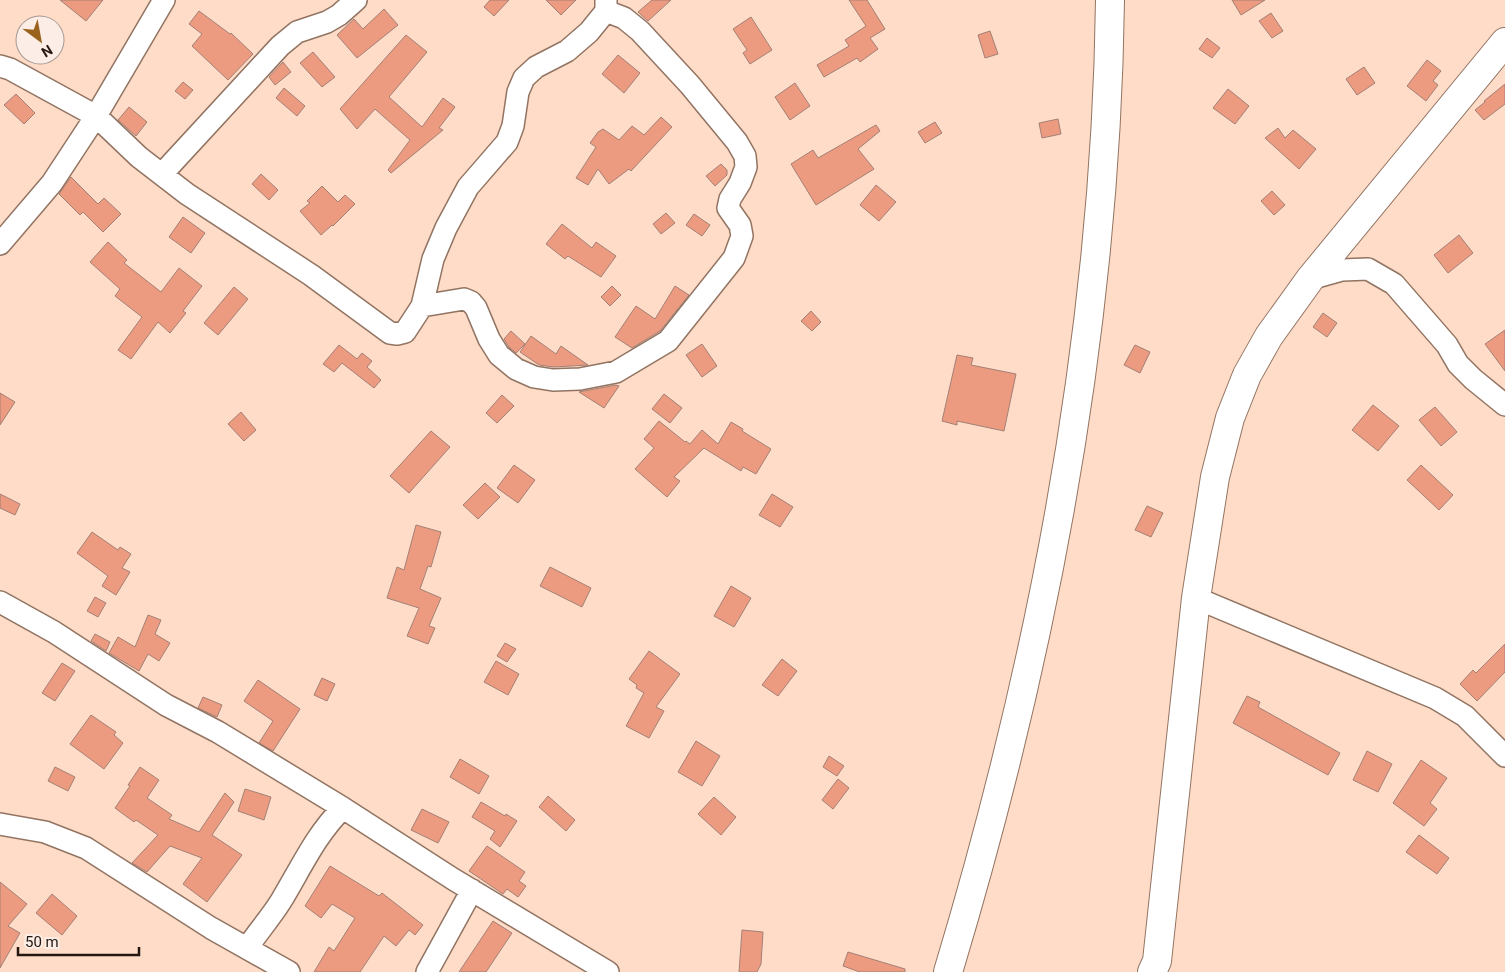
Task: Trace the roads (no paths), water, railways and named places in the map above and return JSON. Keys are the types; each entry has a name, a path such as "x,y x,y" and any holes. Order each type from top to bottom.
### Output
{"main road":[{"path":"948,972 982,859 1038,623 1057,529 1074,425 1097,234 1106,135 1110,0"},
{"path":"1152,972 1157,961 1196,598 1215,477 1230,418 1247,375 1269,336 1310,279 1505,42"}],"street":[{"path":"0,244 52,183 96,116 164,0"},
{"path":"162,174 280,46 297,32 327,22 339,15 356,0"},
{"path":"0,66 10,69 96,116 139,156 187,194 311,275 390,333 397,334 405,332 422,306 433,259 446,228 468,187 507,142 514,126 518,92 524,78 536,67 567,51 589,32 606,6 640,31 690,85 737,142 745,156 746,167 740,183 730,199 728,208 740,225 742,236 734,258 668,341 616,372 580,379 553,380 534,377 516,368 499,355 489,339 476,308 471,302 464,299 422,306"},
{"path":"1310,279 1342,270 1368,270 1394,284 1447,345 1458,364 1473,380 1505,405"},
{"path":"1196,598 1435,698 1464,716 1505,756"},
{"path":"0,602 54,632 166,704 218,732 608,972"},
{"path":"247,948 281,902 328,822 343,808"},
{"path":"0,824 45,832 86,848 211,928 289,972"},
{"path":"427,972 472,890"}]}
